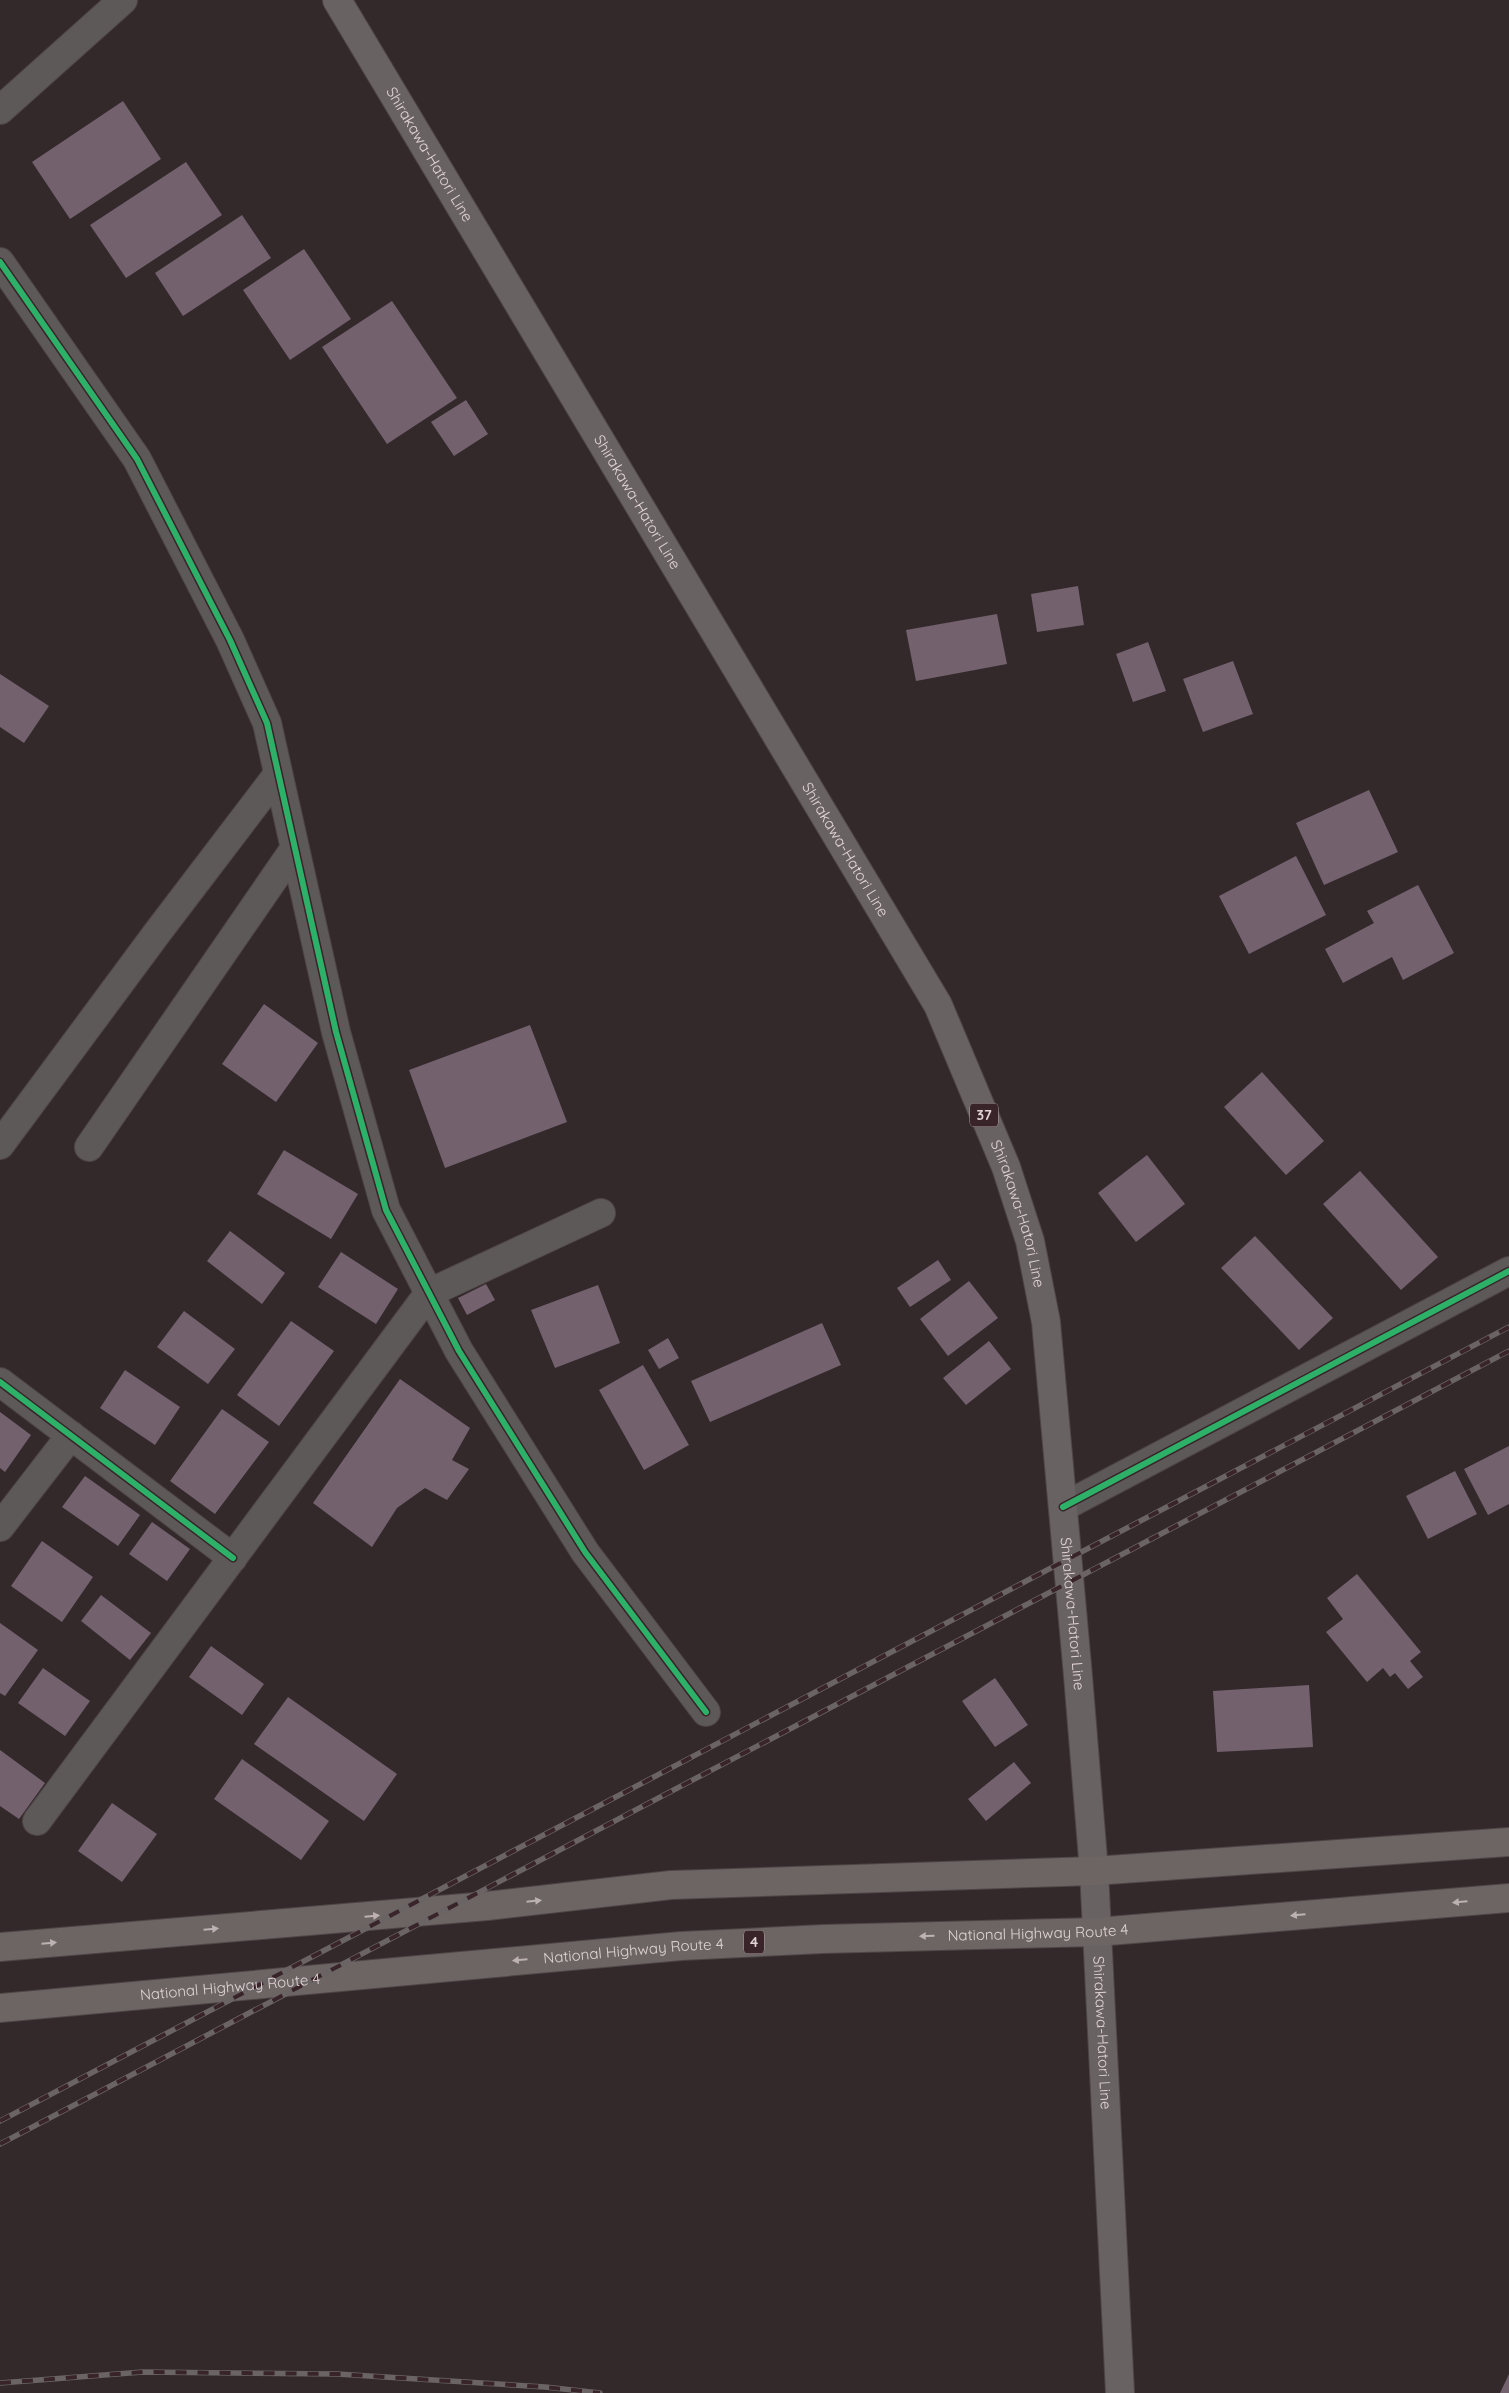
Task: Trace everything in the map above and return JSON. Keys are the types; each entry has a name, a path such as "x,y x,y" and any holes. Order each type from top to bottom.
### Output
{"highway":[{"path":"0,1947 488,1906 670,1885 1094,1871 1509,1842"},
{"name":"National Highway Route 4","path":"0,2008 681,1946 823,1939 1097,1932 1509,1898"}],"main road":[{"name":"Shirakawa-Hatori Line","path":"341,5 938,1005 1006,1167 1030,1241 1046,1322 1094,1871 1120,2393"}],"street":[{"path":"0,110 123,0"},
{"path":"0,262 138,458 230,640 267,723 336,1032 386,1210 459,1352 585,1552 706,1712"},
{"path":"0,1145 278,774"},
{"path":"89,1146 295,848"},
{"path":"37,1821 429,1293 601,1213"},
{"path":"1063,1507 1509,1271"},
{"path":"0,1382 234,1558"},
{"path":"0,1527 71,1435"}],"building":[{"path":"123,101 161,159 70,219 32,162"},
{"path":"186,162 222,215 126,278 90,225"},
{"path":"242,215 271,258 183,316 155,273"},
{"path":"304,249 351,319 290,360 243,290"},
{"path":"392,301 457,398 387,444 322,347"},
{"path":"466,400 488,434 454,456 431,422"},
{"path":"1078,586 1084,625 1037,632 1031,594"},
{"path":"997,614 1007,664 916,681 906,630"},
{"path":"1148,642 1166,691 1133,702 1116,654"},
{"path":"1233,661 1253,714 1203,732 1183,679"},
{"path":"0,674 49,706 24,743 0,727"},
{"path":"1369,790 1398,852 1324,885 1296,823"},
{"path":"1296,856 1326,915 1249,954 1219,896"},
{"path":"1418,885 1454,953 1403,980 1392,957 1343,983 1325,949 1374,923 1367,911"},
{"path":"264,1004 318,1043 276,1102 222,1064"},
{"path":"530,1025 567,1122 445,1168 409,1070"},
{"path":"1262,1072 1324,1141 1286,1175 1224,1107"},
{"path":"284,1150 358,1194 331,1239 257,1194"},
{"path":"1147,1155 1185,1204 1136,1242 1098,1193"},
{"path":"1360,1171 1438,1257 1401,1290 1323,1204"},
{"path":"230,1231 285,1273 262,1304 207,1261"},
{"path":"1255,1236 1333,1318 1299,1350 1221,1268"},
{"path":"341,1252 398,1289 376,1324 318,1287"},
{"path":"938,1260 951,1280 910,1307 897,1288"},
{"path":"969,1281 998,1318 948,1356 920,1319"},
{"path":"486,1284 495,1300 467,1315 458,1298"},
{"path":"598,1285 620,1343 555,1368 531,1310"},
{"path":"184,1311 235,1349 208,1384 157,1347"},
{"path":"291,1321 334,1351 279,1426 237,1395"},
{"path":"822,1323 841,1365 710,1422 691,1381"},
{"path":"668,1338 679,1358 659,1369 648,1350"},
{"path":"989,1341 1011,1369 966,1405 943,1378"},
{"path":"643,1365 689,1445 644,1470 599,1390"},
{"path":"125,1370 180,1407 155,1445 100,1408"},
{"path":"400,1379 470,1428 452,1460 469,1469 447,1500 425,1488 397,1508 372,1547 313,1503"},
{"path":"222,1409 269,1442 215,1514 170,1481"},
{"path":"0,1412 31,1435 5,1472 0,1468"},
{"path":"1509,1446 1509,1504 1488,1515 1464,1469"},
{"path":"1455,1471 1477,1514 1428,1539 1406,1496"},
{"path":"85,1476 140,1515 118,1546 62,1507"},
{"path":"152,1522 190,1549 167,1581 129,1554"},
{"path":"42,1541 93,1577 62,1622 11,1586"},
{"path":"1357,1574 1421,1652 1410,1661 1423,1677 1408,1689 1395,1673 1390,1677 1383,1668 1367,1682 1326,1632 1343,1619 1327,1598"},
{"path":"101,1595 151,1633 130,1660 81,1621"},
{"path":"0,1623 38,1650 5,1696 0,1693"},
{"path":"211,1646 264,1684 242,1715 189,1677"},
{"path":"43,1668 90,1701 65,1736 18,1703"},
{"path":"995,1678 1028,1725 995,1747 962,1701"},
{"path":"1309,1685 1313,1747 1217,1752 1213,1691"},
{"path":"288,1697 397,1774 364,1821 254,1744"},
{"path":"0,1750 45,1783 19,1819 0,1806"},
{"path":"242,1759 329,1821 301,1860 214,1799"},
{"path":"1014,1762 1031,1783 986,1821 968,1799"},
{"path":"112,1803 157,1834 122,1882 78,1851"},
{"path":"1509,2374 1509,2393 1500,2393"}],"railway":[{"path":"0,2121 1509,1327"},
{"path":"0,2144 1509,1351"},
{"path":"0,2383 143,2372 337,2374 545,2387 600,2393"}],"cycle path":[{"path":"0,262 137,459 230,640 267,723 336,1032 386,1210 459,1351 585,1552 706,1712"},
{"path":"1063,1507 1509,1271"},
{"path":"0,1382 233,1558"}]}
